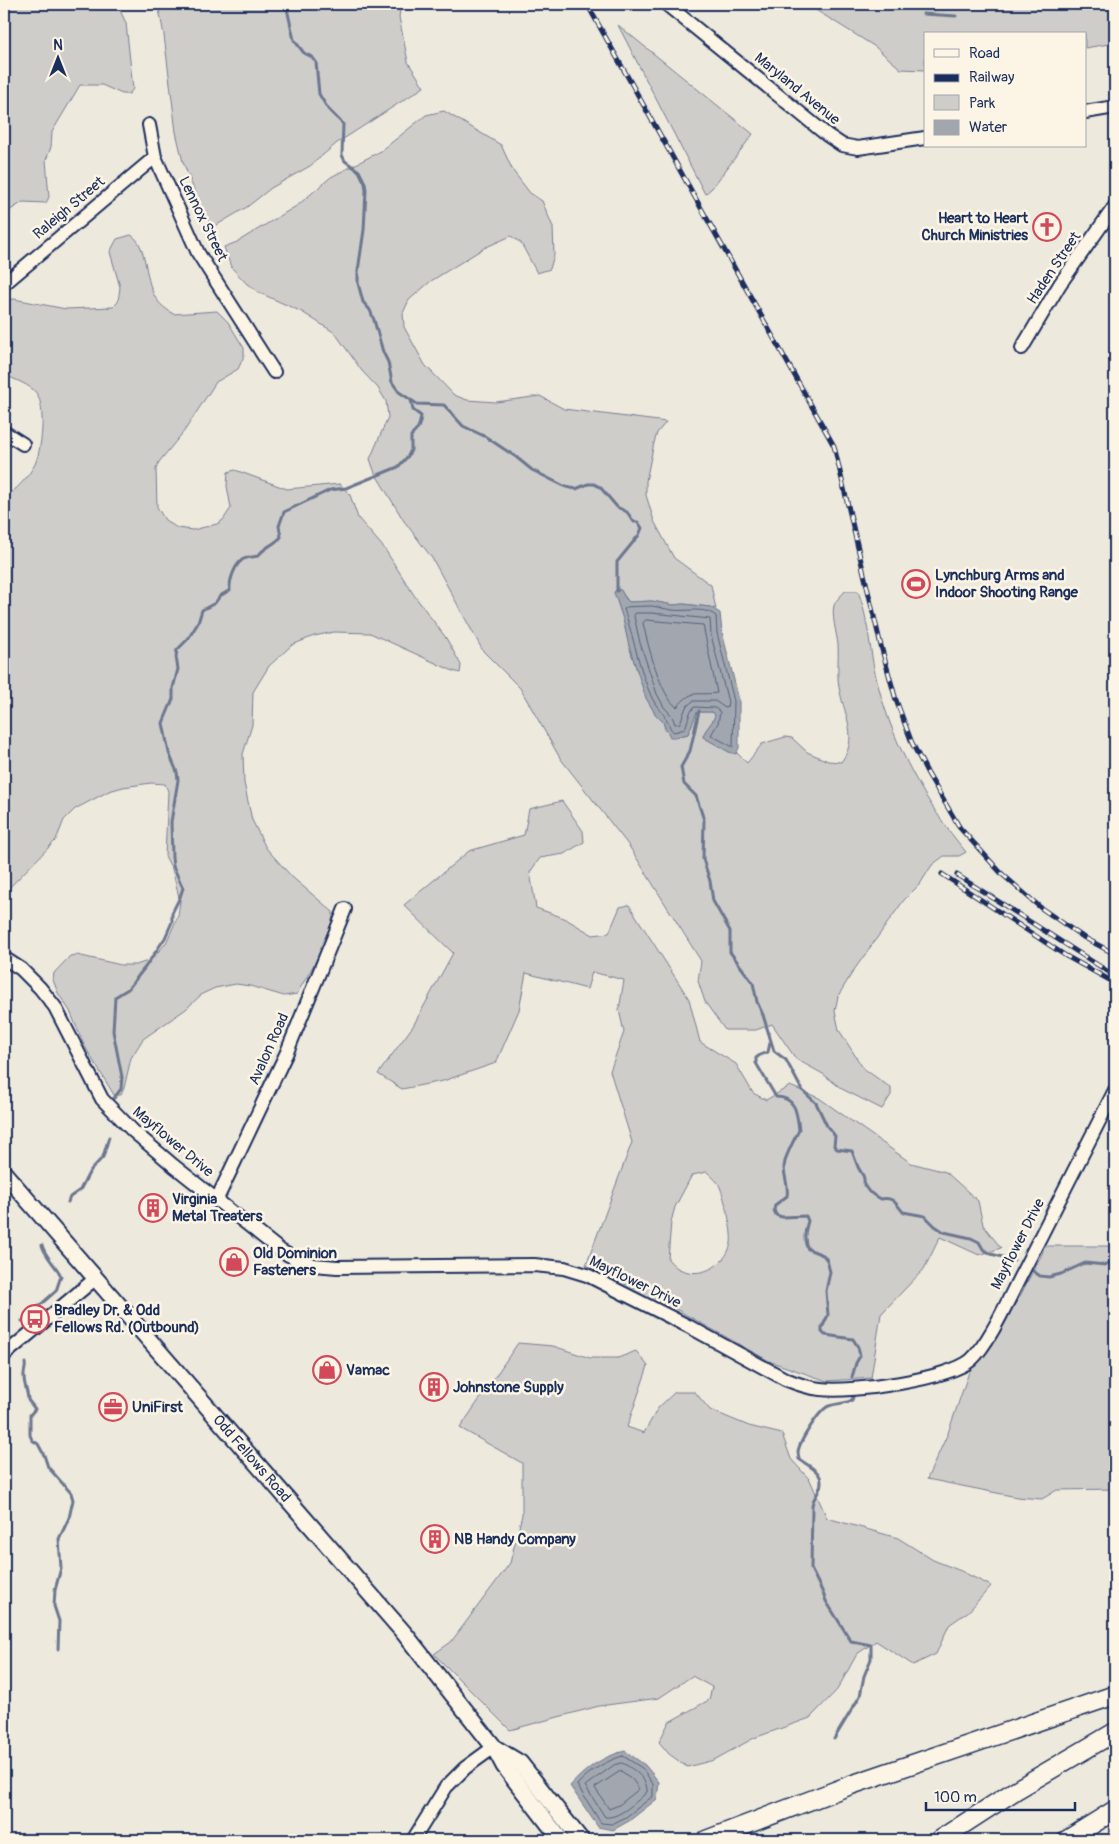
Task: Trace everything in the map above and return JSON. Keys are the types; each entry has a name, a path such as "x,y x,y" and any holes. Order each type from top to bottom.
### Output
{"highway":[{"path":"706,1840 848,1786 1115,1695"},
{"path":"939,1840 1016,1790 1115,1732"},
{"path":"1067,1840 1115,1810"}],"main road":[{"name":"Odd Fellows Road","path":"4,1173 404,1633 494,1747 504,1766 561,1840"},
{"name":"Odd Fellows Road","path":"494,1747 520,1763 581,1840"}],"street":[{"name":"Maryland Avenue","path":"666,4 827,135 842,145 858,148 924,138"},
{"path":"1086,112 1115,107"},
{"name":"Lennox Street","path":"149,125 155,157 198,253 274,372"},
{"name":"Raleigh Street","path":"4,284 155,157"},
{"name":"Haden Street","path":"1022,348 1060,284 1115,206"},
{"path":"4,432 23,444"},
{"name":"Avalon Road","path":"217,1199 287,1052 345,909"},
{"name":"Mayflower Drive","path":"4,958 21,969 55,1007 98,1092 107,1104 133,1131 174,1166 281,1251 300,1261 314,1265 338,1267 534,1265 564,1268 587,1275 801,1386 823,1390 857,1388 937,1374 965,1365 973,1358 983,1346 1011,1294 1115,1090"},
{"path":"4,1356 96,1278"},
{"path":"413,1840 446,1788 466,1768 494,1747"}],"green space":[{"path":"4,4 117,4 126,23 133,89 129,94 122,94 102,85 80,85 52,132 51,147 46,160 49,197 46,203 23,202 4,214"},
{"path":"158,4 405,4 400,10 399,17 408,62 424,87 337,143 310,166 271,188 247,207 215,226 209,222 202,210 183,162 176,132 164,35"},
{"path":"806,4 1115,4 1115,43 1086,48 1086,32 924,32 924,70 901,69 874,46"},
{"path":"618,25 753,134 712,188 705,194"},
{"path":"444,111 501,145 513,171 530,193 542,201 553,227 554,255 550,269 537,273 521,243 511,236 484,248 431,281 409,300 403,313 404,327 425,365 454,395 467,400 496,402 540,396 564,409 666,422 657,433 654,443 646,481 646,495 654,521 674,558 711,585 716,609 652,601 629,602 620,590 614,592 646,698 656,715 663,722 665,730 676,737 688,734 697,712 713,712 714,718 703,737 729,752 737,753 747,763 762,744 785,737 792,738 807,752 828,761 841,762 849,745 850,736 839,686 838,645 833,617 836,601 845,591 858,591 865,615 878,685 902,752 924,794 966,852 959,856 944,856 932,865 920,884 904,900 854,970 838,996 835,1011 839,1030 863,1068 891,1088 891,1095 882,1109 842,1089 823,1074 796,1059 772,1024 756,1030 725,1030 705,1002 698,981 701,961 629,846 560,758 520,688 483,651 432,558 404,521 375,473 370,459 388,417 386,401 378,388 362,371 335,333 302,312 260,293 247,284 231,267 224,247 237,242 298,205 331,177 381,151 426,115"},
{"path":"131,235 141,247 153,293 161,305 173,314 217,311 228,322 244,348 244,356 238,369 216,382 185,430 159,462 156,469 157,507 165,520 177,528 193,530 217,524 223,520 231,508 227,486 228,472 235,470 287,489 340,484 350,495 358,518 384,548 414,595 446,638 461,665 460,673 453,671 370,633 334,632 314,636 292,645 269,666 253,692 252,725 243,754 244,783 252,820 266,848 292,877 333,912 329,933 297,994 284,996 236,984 215,988 202,994 186,1009 143,1039 131,1058 121,1095 114,1095 84,1045 70,1011 58,993 53,980 54,973 70,956 77,955 121,965 136,965 151,960 166,943 178,916 180,901 172,869 165,856 168,791 165,784 151,783 123,787 109,791 75,809 64,820 56,840 4,893 4,497 21,484 34,466 41,441 42,419 40,401 37,394 31,388 4,375 4,300 14,299 66,309 113,307 118,302 120,287 110,252 117,239"},
{"path":"562,801 583,831 584,842 564,854 540,858 530,872 536,908 564,918 593,935 609,933 620,907 629,905 689,999 700,1042 736,1064 753,1093 766,1100 790,1086 819,1098 911,1163 946,1172 978,1201 983,1225 1001,1248 979,1255 940,1237 924,1269 881,1314 871,1378 827,1381 769,1361 665,1303 586,1265 632,1142 610,1071 624,1032 619,1010 624,980 592,972 587,989 526,973 519,1010 496,1063 443,1081 402,1089 378,1074 413,1026 453,953 404,905 469,851 524,835 529,809","holes":["707,1172 718,1183 723,1195 731,1243 723,1259 717,1265 710,1269 693,1273 676,1267 668,1259 671,1222 675,1207 692,1175"]},
{"path":"1044,1246 1115,1246 1115,1489 1057,1490 1042,1499 1017,1497 927,1479 948,1433 969,1372 985,1352 1020,1296 1042,1254"},
{"path":"518,1343 553,1346 590,1358 618,1358 636,1351 648,1366 627,1427 644,1433 658,1408 675,1392 695,1392 710,1410 749,1426 782,1434 791,1459 810,1480 827,1518 898,1538 933,1560 991,1586 969,1611 949,1625 936,1654 913,1665 876,1641 857,1654 837,1690 810,1718 754,1738 714,1760 687,1767 669,1754 659,1742 669,1722 709,1700 712,1687 692,1676 659,1698 599,1706 510,1730 434,1654 451,1642 510,1563 522,1515 522,1463 460,1428"}],"water":[{"path":"621,590 629,602 652,601 673,605 683,604 710,607 720,613 722,632 739,700 739,748 736,754 703,737 714,718 713,712 697,712 688,734 670,737 663,722 656,715 646,698 614,592"},
{"path":"625,1751 645,1765 659,1782 657,1799 629,1821 613,1830 598,1827 570,1786 595,1764 609,1756"}],"waterway":[{"path":"286,4 294,40 304,53 312,57 316,62 319,94 328,109 343,124 342,155 345,161 359,171 365,183 364,230 358,283 363,302 370,310 374,320 383,352 388,362 392,382 399,392 417,404 444,405 463,426 486,437 532,470 566,487 576,489 588,484 600,487 617,507 627,512 634,522 638,522 642,528 639,535 617,562 617,591"},
{"path":"923,14 956,16"},
{"path":"114,1098 121,1089 122,1077 113,1031 115,997 128,989 165,938 172,922 172,913 183,888 173,866 172,857 171,822 178,780 177,772 169,753 163,723 173,699 173,688 178,669 177,650 188,639 198,623 202,610 215,603 220,596 230,590 230,583 239,563 245,558 258,556 281,537 279,526 284,512 330,490 346,488 398,467 411,450 411,436 417,429 421,419 421,416 413,410 411,400"},
{"path":"699,711 690,751 681,767 684,784 696,796 704,820 703,859 710,881 713,901 730,931 730,952 753,983 757,1002 774,1051 786,1060 802,1090 816,1103 827,1126 835,1136 834,1146 837,1149 852,1151 864,1177 864,1185 869,1192 881,1199 891,1200 903,1212 925,1216 944,1232 971,1238 979,1242 983,1249 991,1254 1014,1260"},
{"path":"770,1043 768,1052 756,1058 756,1063 776,1097 783,1098 792,1103 796,1112 799,1130 788,1152 784,1167 787,1196 775,1205 774,1210 776,1215 782,1217 806,1216 808,1221 805,1232 806,1246 808,1249 823,1255 827,1260 830,1272 826,1291 828,1315 822,1332 825,1335 853,1339 858,1347 860,1356 852,1377"},
{"path":"68,1202 70,1197 80,1190 90,1171 103,1157 109,1137"},
{"path":"22,1321 56,1291 61,1276 42,1245"},
{"path":"1033,1271 1040,1276 1049,1277 1061,1274 1085,1263 1105,1265 1115,1258"},
{"path":"25,1363 24,1378 28,1400 35,1409 30,1415 30,1435 32,1440 38,1444 48,1467 71,1493 73,1500 69,1518 59,1539 61,1568 55,1590 54,1606 59,1621 58,1649"},
{"path":"834,1739 860,1696 864,1676 871,1659 871,1645 851,1641 826,1601 811,1569 812,1505 819,1490 821,1479 816,1471 799,1459 798,1452 806,1434 825,1408 852,1400 853,1397"}],"railway":[{"path":"587,4 834,446 881,646 896,700 912,743 928,774 960,828 1002,874 1041,908 1083,937 1115,954"},
{"path":"942,874 1066,956 1115,983"},
{"path":"957,875 1115,976"}],"place":[{"name":"Heart to Heart Church Ministries","path":"1047,227"},
{"name":"Lynchburg Arms and Indoor Shooting Range","path":"916,584"},
{"name":"Virginia Metal Treaters","path":"153,1208"},
{"name":"Old Dominion Fasteners","path":"234,1262"},
{"name":"Bradley Dr. & Odd Fellows Rd. (Outbound)","path":"35,1319"},
{"name":"Vamac","path":"327,1370"},
{"name":"Johnstone Supply","path":"434,1387"},
{"name":"UniFirst","path":"113,1407"},
{"name":"NB Handy Company","path":"435,1539"}]}
